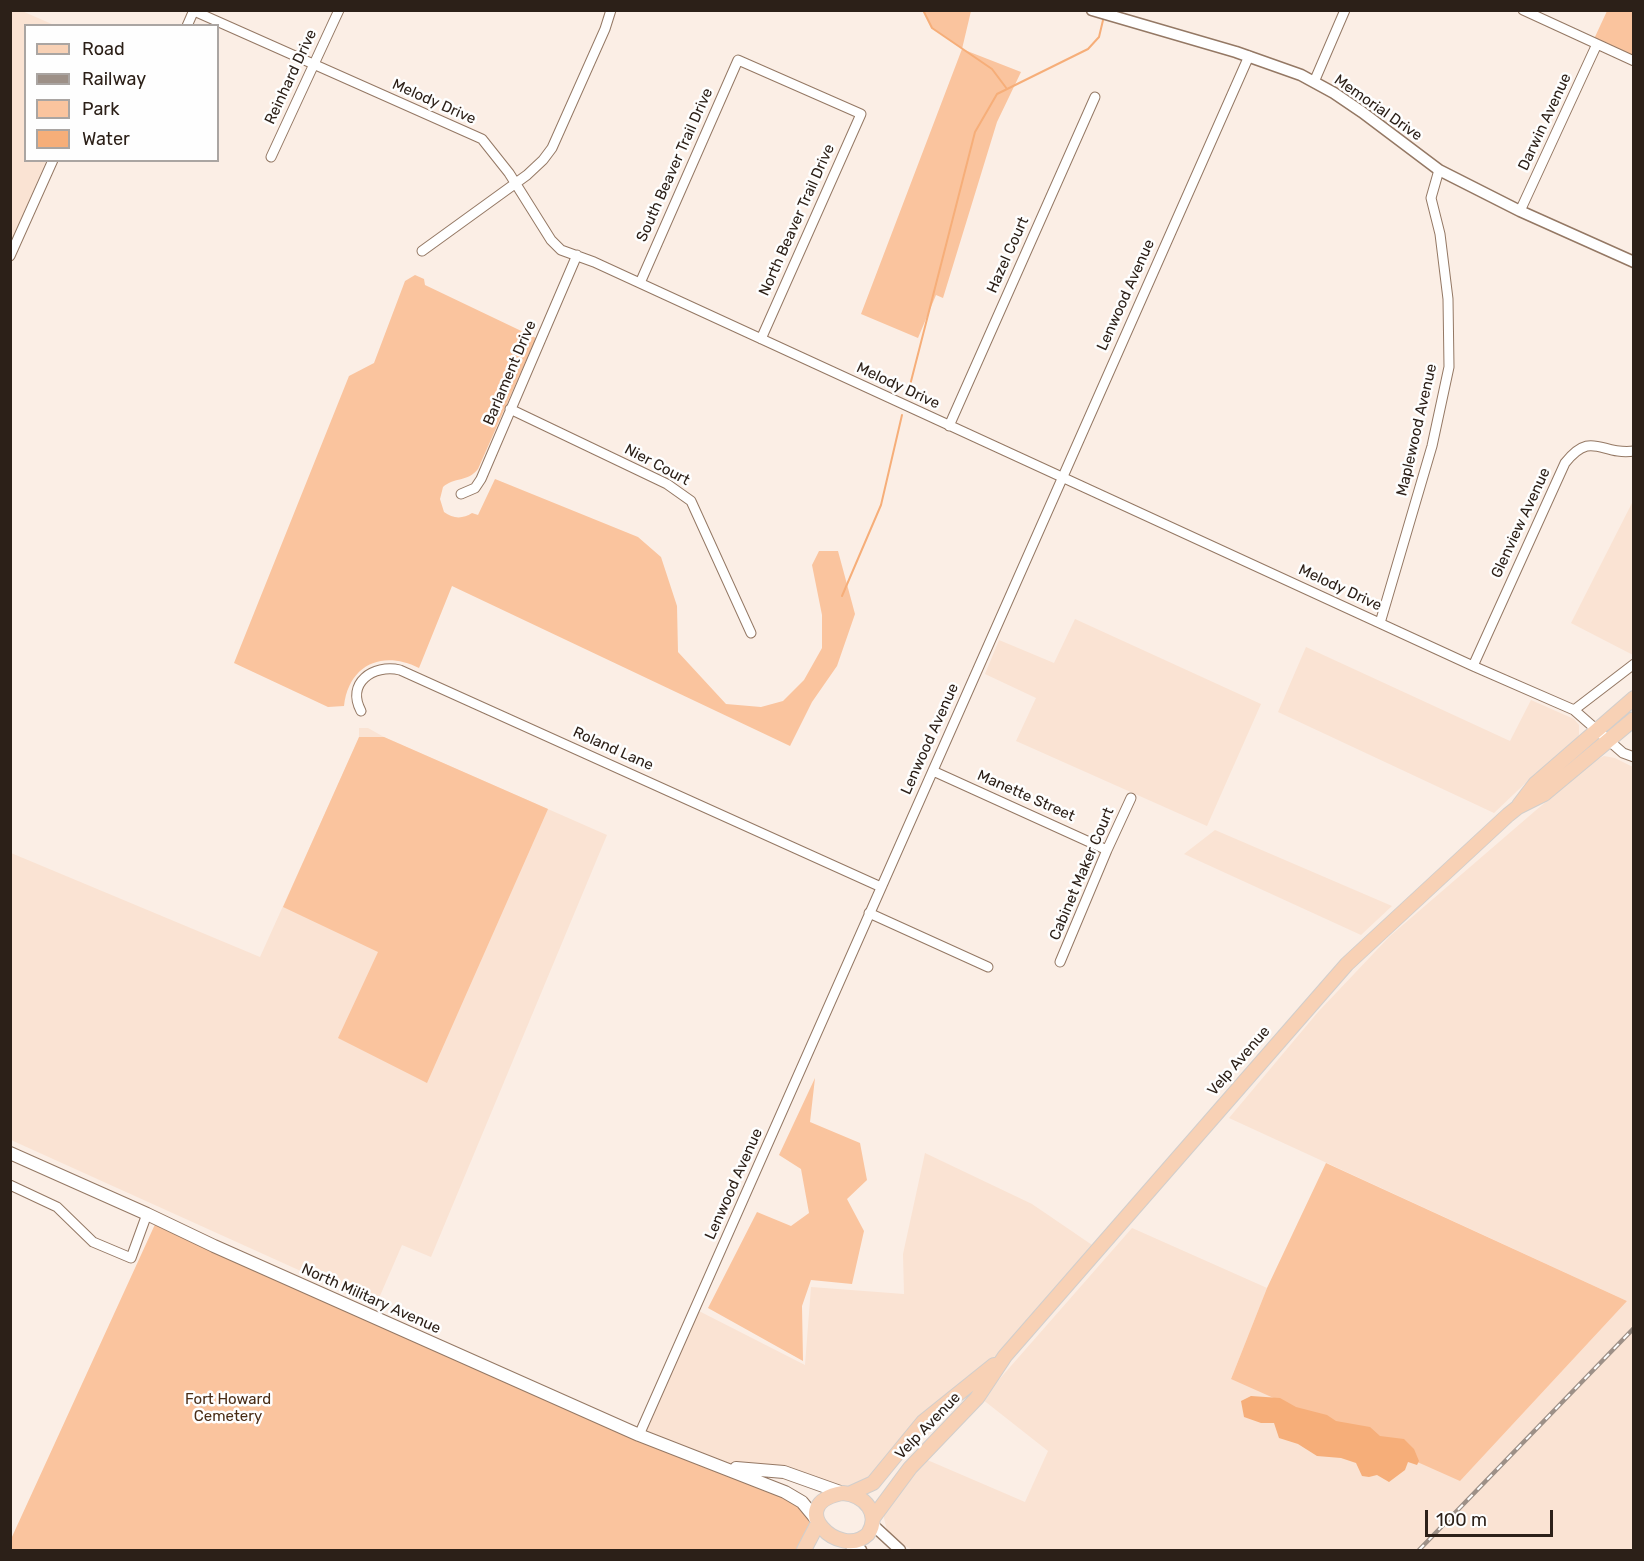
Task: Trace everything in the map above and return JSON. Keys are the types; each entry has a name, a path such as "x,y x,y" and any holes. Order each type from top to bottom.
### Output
{"main road":[{"name":"Velp Avenue","path":"873,1522 910,1468 977,1398 1005,1356 1347,964 1518,807 1535,784 1634,698"},
{"name":"Velp Avenue","path":"1518,807 1544,794 1634,719"},
{"name":"North Military Avenue","path":"10,1154 639,1435 785,1492 802,1502 816,1523"},
{"name":"Velp Avenue","path":"847,1493 873,1483 923,1422 1005,1356"},
{"name":"North Military Avenue","path":"723,1467 784,1472 847,1493"},
{"path":"804,1551 825,1500 834,1494 847,1493 857,1496 867,1504 873,1522 866,1539 847,1549 826,1540 816,1523"}],"street":[{"name":"Reinhard Drive","path":"271,157 339,10"},
{"path":"422,251 527,176 552,148 611,10"},
{"path":"1314,82 1345,10"},
{"path":"1523,10 1634,61"},
{"name":"Melody Drive","path":"194,11 482,139 516,184 551,240 561,250 640,283 1473,666 1574,710 1623,753 1634,757"},
{"name":"Memorial Drive","path":"1095,11 1249,56 1314,82 1362,112 1439,170 1520,211 1634,262"},
{"name":"Darwin Avenue","path":"1520,211 1597,44"},
{"name":"Lenwood Avenue","path":"639,1435 1249,56"},
{"name":"North Beaver Trail Drive","path":"738,60 861,114 761,339"},
{"name":"South Beaver Trail Drive","path":"640,283 738,60"},
{"name":"Hazel Court","path":"949,426 1095,97"},
{"path":"10,256 52,162"},
{"name":"Maplewood Avenue","path":"1380,623 1431,446 1449,367 1448,299 1440,234 1431,198 1439,170"},
{"name":"Barlament Drive","path":"461,494 479,483 577,255"},
{"name":"Nier Court","path":"510,409 668,484 691,501 751,633"},
{"name":"Glenview Avenue","path":"1473,666 1565,463 1576,450 1588,445 1623,453 1634,451"},
{"path":"1574,710 1634,664"},
{"name":"Roland Lane","path":"361,711 357,699 362,680 375,670 388,668 400,670 881,887"},
{"name":"Manette Street","path":"933,771 1107,850"},
{"name":"Cabinet Maker Court","path":"1060,962 1131,798"},
{"path":"869,913 988,967"},
{"path":"10,1185 57,1207 93,1242 131,1258 147,1214"},
{"path":"873,1522 900,1551"}],"shaded area":[{"path":"11,10 22,11 52,24 24,24 24,162 46,162 11,242"},
{"path":"1633,501 1633,655 1571,623"},
{"path":"1075,619 1261,704 1207,826 1016,741 1036,698 985,674 999,640 1054,663"},
{"path":"1306,647 1510,741 1531,700 1574,719 1579,725 1579,736 1494,813 1278,712"},
{"path":"359,728 368,728 607,835 431,1257 402,1245 376,1305 11,1140 11,853 260,957 359,738"},
{"path":"1604,756 1615,758 1633,767 1633,1550 913,1550 903,1545 887,1531 884,1511 925,1459 1025,1502 1048,1451 982,1399 1132,1228 1267,1288 1231,1379 1627,1301 1229,1118 1318,1012 1390,936 1535,811 1596,760"},
{"path":"1215,830 1392,906 1361,935 1184,854"},
{"path":"925,1153 1032,1204 1098,1249 1005,1356 923,1422 873,1483 851,1493 784,1472 723,1467 639,1435 695,1309 805,1365 811,1287 904,1294 903,1254"}],"green space":[{"path":"923,11 971,11 962,49 932,28"},
{"path":"1607,11 1633,11 1633,57 1594,39"},
{"path":"962,49 1021,72 997,122 943,298 936,295 918,338 861,314"},
{"path":"415,275 424,279 425,285 536,338 478,469 470,476 443,487 440,499 444,512 458,517 472,513 478,515 495,479 638,537 661,557 677,606 678,652 726,704 761,707 783,701 804,680 822,648 822,615 812,565 819,551 838,551 855,614 837,666 812,702 790,746 452,586 419,668 393,660 370,664 353,680 344,706 328,707 234,663 349,376 374,363 405,281"},
{"path":"359,737 384,737 548,809 427,1083 338,1038 378,952 283,907"},
{"path":"815,1078 810,1122 860,1143 867,1180 847,1199 864,1231 852,1284 811,1280 802,1306 803,1361 708,1308 757,1212 791,1226 809,1213 801,1169 779,1155"},
{"path":"1326,1163 1627,1301 1460,1481 1231,1379 1267,1288"},
{"name":"Fort Howard Cemetery","path":"157,1220 785,1492 816,1519 804,1550 11,1550 11,1539"}],"water":[{"path":"1251,1396 1280,1398 1296,1407 1327,1415 1336,1421 1370,1427 1380,1436 1404,1439 1414,1449 1419,1461 1417,1465 1408,1462 1405,1470 1389,1482 1377,1475 1362,1476 1356,1463 1341,1458 1317,1456 1298,1444 1279,1438 1274,1423 1261,1423 1244,1417 1241,1401"}],"waterway":[{"path":"923,10 932,28 992,69 1007,89"},
{"path":"908,393 975,132 997,94 1088,49 1099,37 1104,16"},
{"path":"842,596 881,505 902,415"}],"railway":[{"path":"1419,1550 1634,1328"}]}
